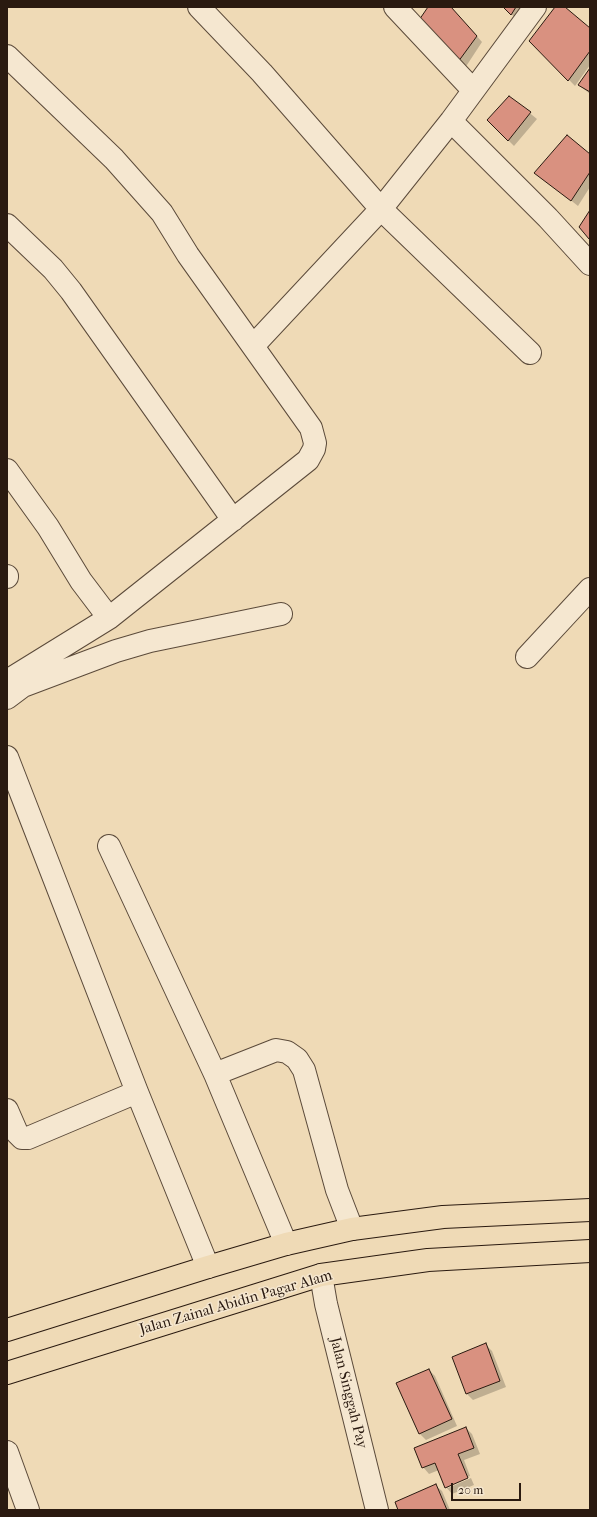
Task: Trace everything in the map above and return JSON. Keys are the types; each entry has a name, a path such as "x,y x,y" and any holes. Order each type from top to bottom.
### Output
{"highway":[{"path":"7,1330 286,1244 352,1229 443,1217 590,1210"},
{"name":"Jalan Zainal Abidin Pagar Alam","path":"7,1373 321,1275 428,1260 590,1252"}],"street":[{"path":"198,7 262,73 381,209 530,353"},
{"path":"395,7 473,90"},
{"path":"253,346 381,209 450,121 535,7"},
{"path":"7,56 114,159 162,213 188,255 311,428 315,442 314,449 308,460 109,618 7,681"},
{"path":"450,121 548,218 590,264"},
{"path":"7,225 53,269 71,291 233,520"},
{"path":"7,470 48,527 81,581 109,618"},
{"path":"527,658 590,589"},
{"path":"7,698 23,686 116,651 150,641 281,614"},
{"path":"7,758 11,781 208,1267"},
{"path":"109,846 215,1074 286,1244"},
{"path":"215,1074 276,1050 287,1052 297,1059 304,1070 337,1190 352,1229"},
{"path":"7,1110 17,1133 22,1138 28,1138 137,1092"},
{"name":"Jalan Singgah Pay","path":"321,1275 326,1304 377,1510"},
{"path":"7,1452 28,1510"}],"building":[{"path":"428,7 451,7 477,36 458,62 417,23"},
{"path":"503,7 516,7 511,15"},
{"path":"555,7 565,7 590,28 590,51 568,81 529,41"},
{"path":"590,68 590,92 578,85"},
{"path":"509,96 531,112 508,141 487,120"},
{"path":"567,135 590,154 590,172 571,201 534,173"},
{"path":"590,210 590,238 589,239 579,227"},
{"path":"486,1343 500,1381 466,1394 452,1357"},
{"path":"429,1369 452,1419 419,1434 396,1383"},
{"path":"466,1427 474,1448 458,1454 468,1478 445,1488 435,1463 422,1468 414,1448"},
{"path":"436,1484 447,1510 398,1510 395,1502"}]}
